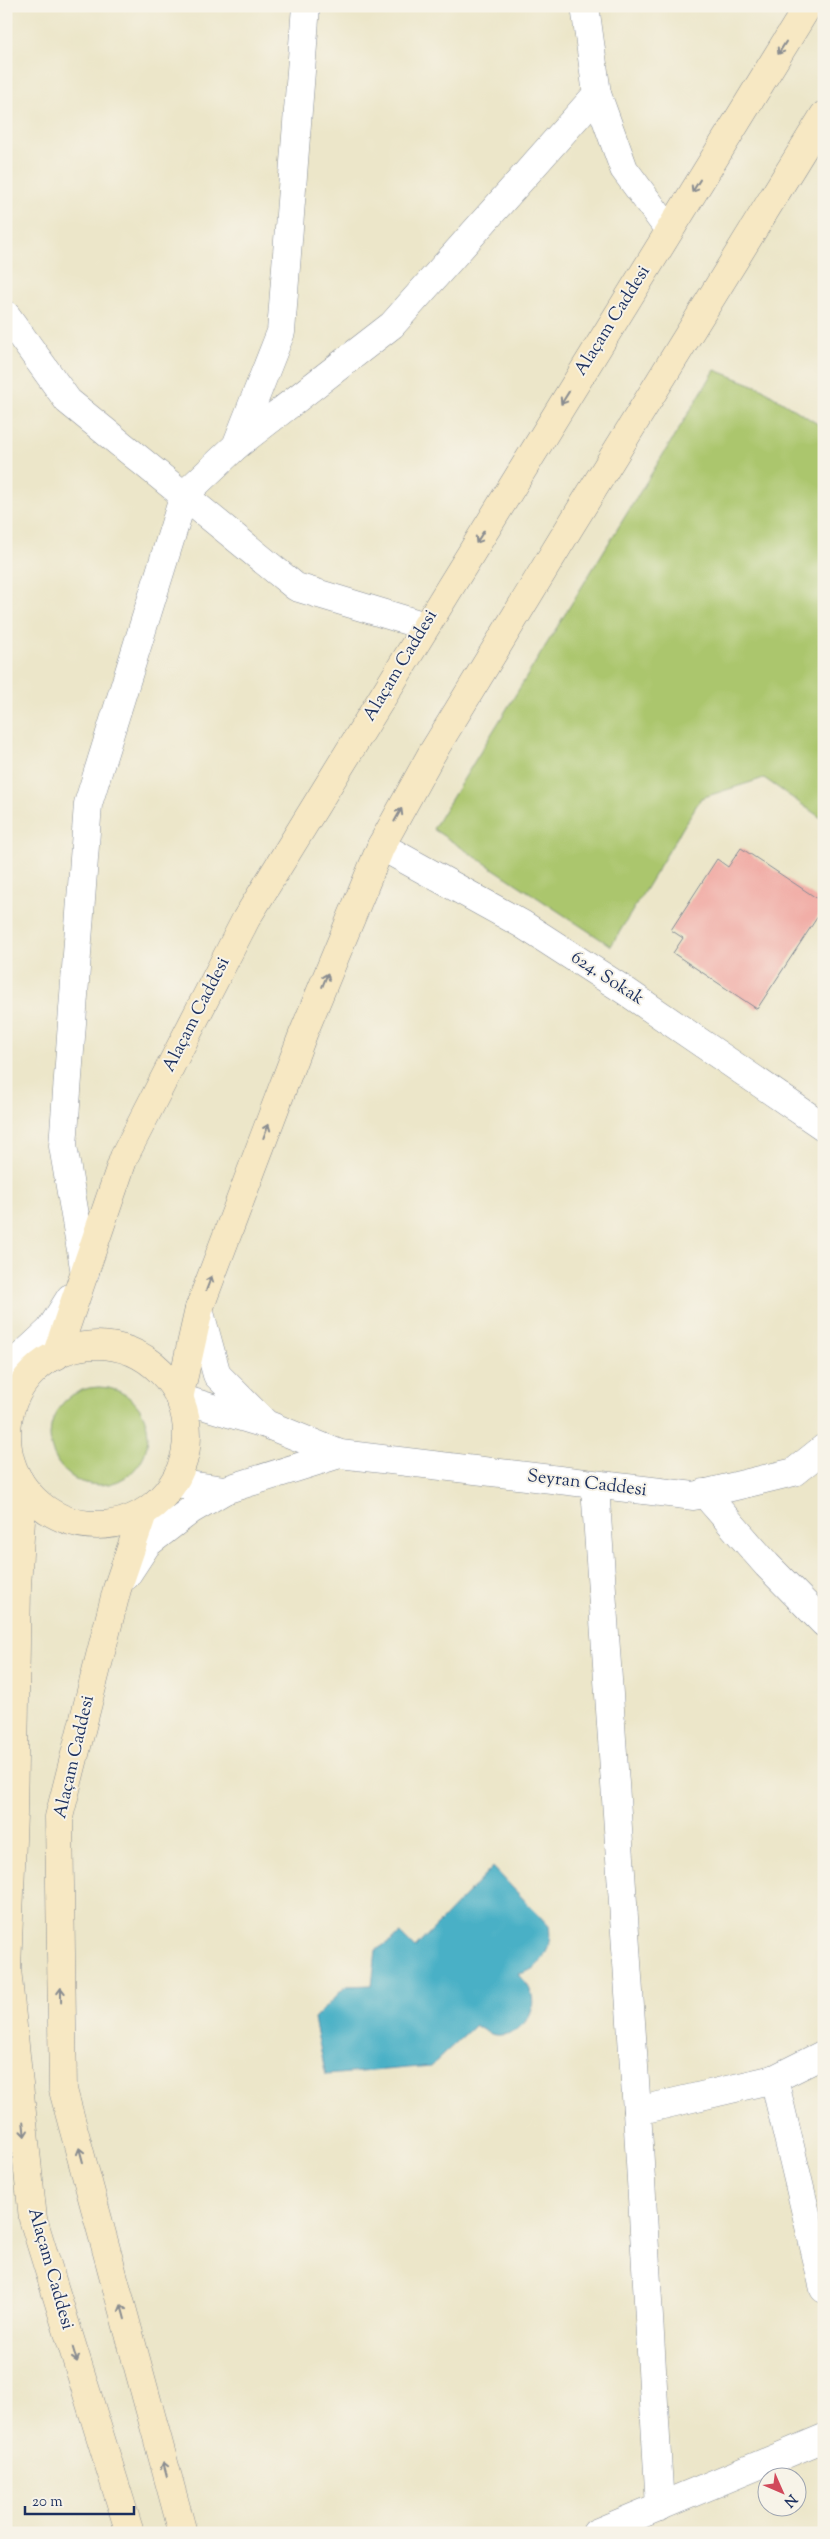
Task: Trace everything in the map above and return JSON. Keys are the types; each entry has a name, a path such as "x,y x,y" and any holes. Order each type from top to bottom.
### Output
{"main road":[{"name":"Alaçam Caddesi","path":"56,1356 124,1157 246,919 808,6"},
{"name":"Alaçam Caddesi","path":"180,1398 199,1309 303,1034 381,846 431,755 824,116"},
{"name":"Alaçam Caddesi","path":"16,1482 38,1504 57,1516 77,1523 107,1524 122,1522 143,1513 160,1500 174,1482 185,1455 187,1426 180,1398 169,1381 154,1365 136,1354 116,1348 96,1346 75,1348 56,1356 40,1366 13,1375 14,1402 7,1428 9,1455 16,1482 17,1587 13,1814 7,1968 11,2057 33,2219 130,2533"},
{"name":"Alaçam Caddesi","path":"143,1513 117,1589 59,1817 63,2090 182,2533"}],"street":[{"path":"236,446 281,332 306,6"},
{"path":"585,6 597,94 624,169 669,230"},
{"path":"13,1375 50,1330 85,1273 64,1146 88,804 184,495 236,446 392,325 597,94"},
{"path":"6,315 68,401 296,587 425,626"},
{"name":"624. Sokak","path":"381,846 522,924 624,990 824,1127"},
{"name":"Seyran Caddesi","path":"199,1309 217,1375 266,1424"},
{"name":"Seyran Caddesi","path":"180,1398 266,1424 340,1454 595,1486 694,1496 794,1472 824,1448"},
{"name":"Seyran Caddesi","path":"117,1589 147,1544 191,1510 225,1490 340,1454"},
{"name":"Seyran Caddesi","path":"174,1482 225,1490"},
{"path":"595,1486 637,2111 660,2507"},
{"path":"704,1493 767,1564 824,1623"},
{"path":"6,1546 17,1587"},
{"path":"637,2111 774,2079 824,2054"},
{"path":"774,2079 824,2289"},
{"path":"596,2533 824,2438"}],"green space":[{"path":"715,370 761,388 824,428 824,820 764,778 701,798 611,946 433,829"},
{"path":"99,1387 118,1391 133,1402 144,1417 148,1436 144,1455 133,1470 118,1481 99,1485 80,1481 65,1470 54,1455 50,1436 54,1417 65,1402 80,1391"}],"water":[{"path":"493,1867 549,1926 549,1942 544,1957 533,1968 518,1974 529,1988 532,1998 532,2006 527,2020 508,2034 500,2035 490,2034 475,2025 431,2066 326,2075 314,2019 346,1986 372,1985 376,1950 401,1934 415,1948"}],"building":[{"path":"741,848 824,903 824,907 757,1009 673,953 683,938 671,930 717,859 728,867"}]}
